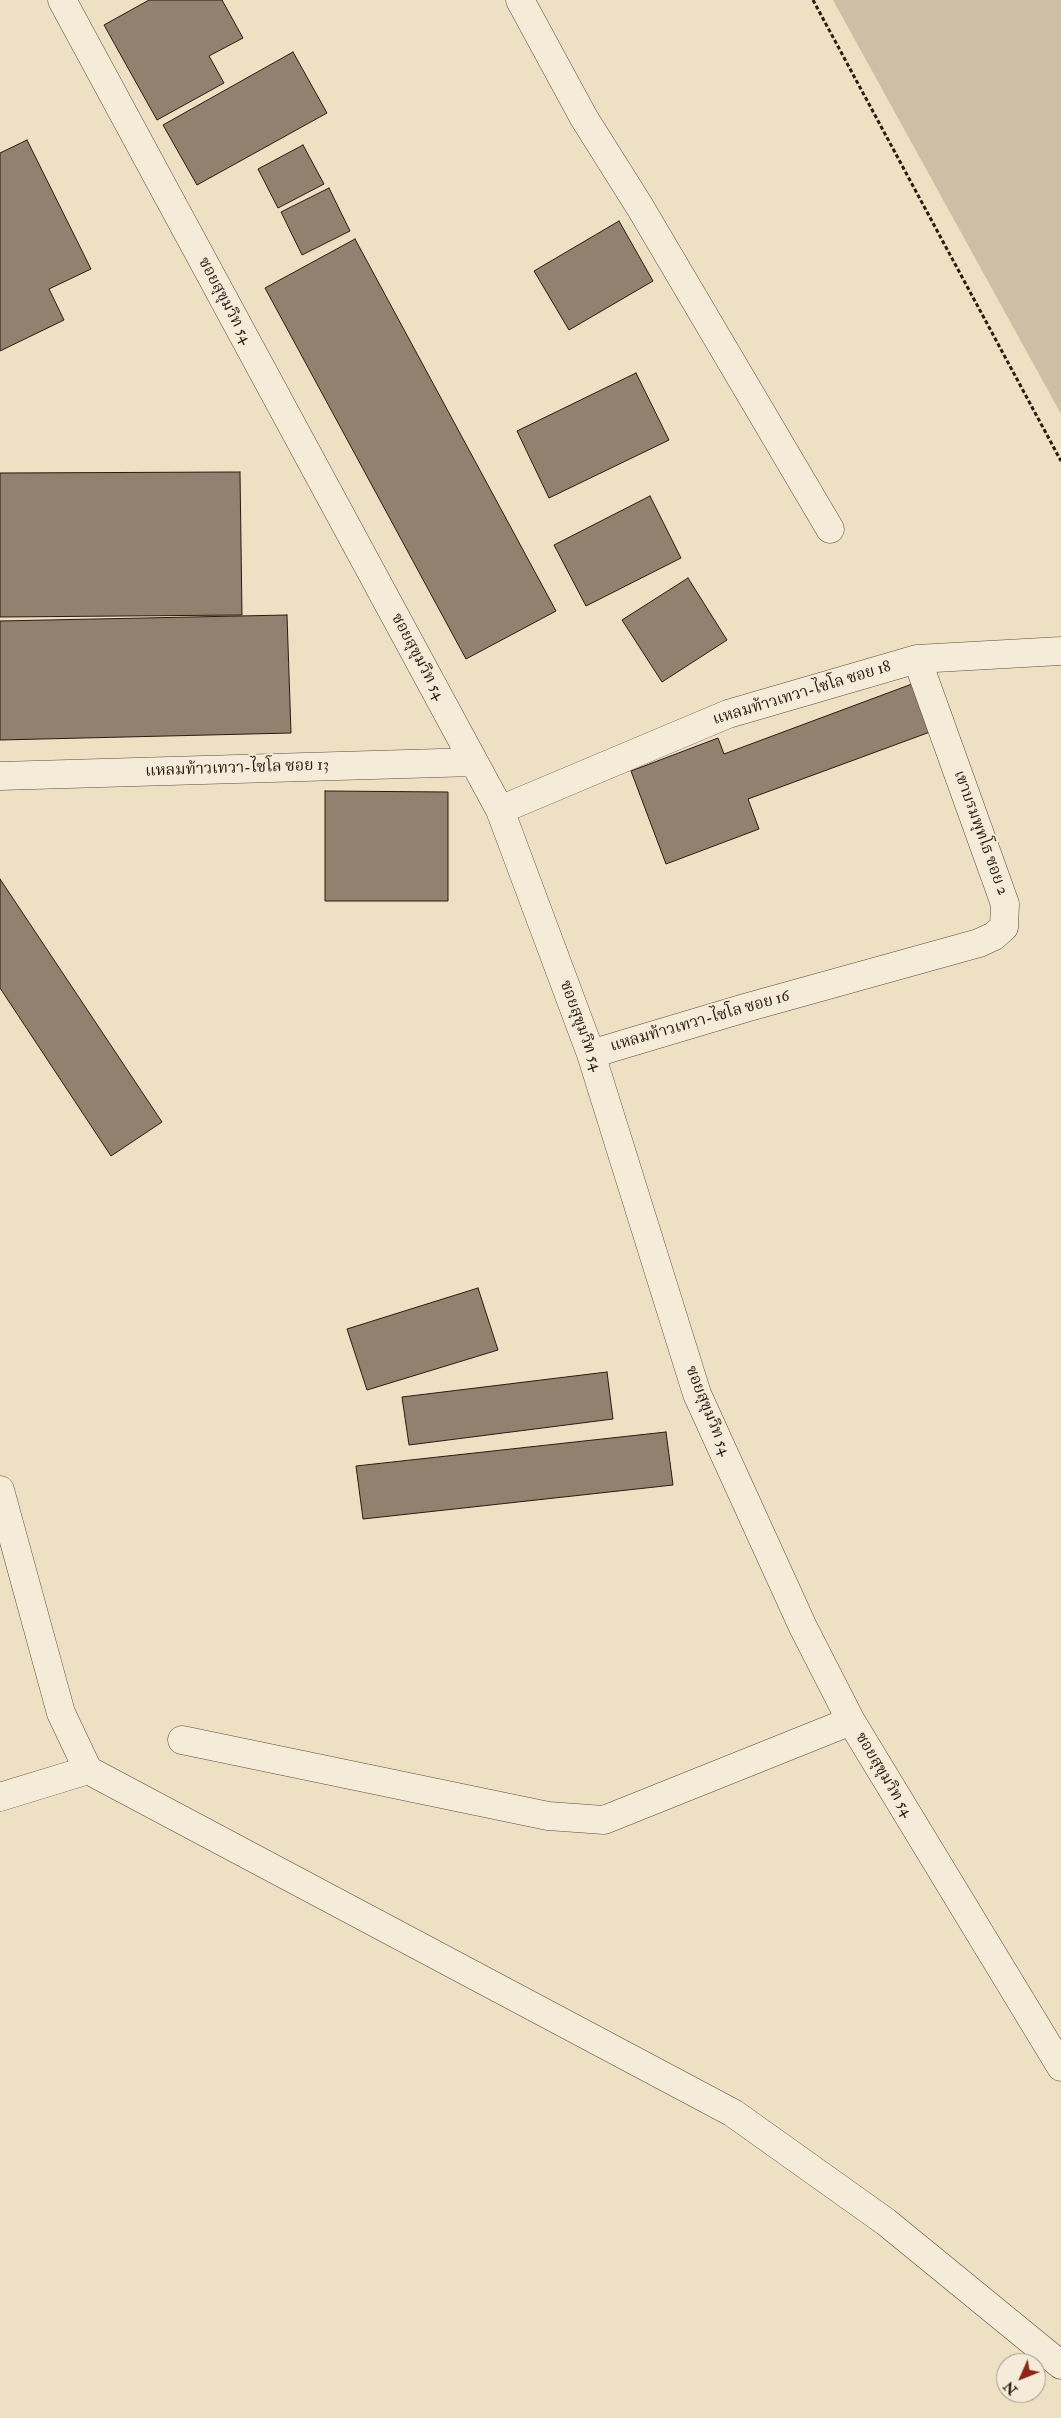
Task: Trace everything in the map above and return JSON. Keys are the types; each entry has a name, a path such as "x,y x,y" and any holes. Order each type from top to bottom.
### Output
{"street":[{"name":"ซอยสุขุมวิท 54","path":"62,0 500,810 591,1054 697,1394 803,1627 850,1721 1059,2061"},
{"path":"520,0 584,118 645,215 830,529"},
{"name":"แหลมท้าวเทวา-ไซโล ซอย 18","path":"500,810 728,714 916,659 1061,651"},
{"name":"เขาบรมพุทโธ ซอย 2","path":"808,991 979,943 994,936 1004,927 1005,904 916,659"},
{"name":"แหลมท้าวเทวา-ไซโล ซอย 13","path":"0,776 474,762"},
{"name":"แหลมท้าวเทวา-ไซโล ซอย 16","path":"591,1054 808,991"},
{"path":"0,1490 60,1713 88,1770 733,2113 886,2222 1061,2365"},
{"path":"182,1740 548,1816 604,1820 850,1721"},
{"path":"0,1797 88,1770"}],"path":[{"path":"813,0 1061,461"}],"shaded area":[{"path":"833,0 1061,0 1061,414"}],"building":[{"path":"149,0 222,0 243,38 209,56 224,83 157,120 104,25"},
{"path":"293,52 327,113 197,185 163,125"},
{"path":"27,140 91,269 49,289 64,320 0,351 0,153"},
{"path":"303,145 324,184 278,208 258,169"},
{"path":"329,188 350,231 302,255 281,212"},
{"path":"619,221 653,281 569,330 534,271"},
{"path":"355,239 556,611 466,659 265,288"},
{"path":"636,373 669,440 549,498 517,431"},
{"path":"240,472 242,615 0,617 0,473"},
{"path":"650,496 681,558 586,606 554,545"},
{"path":"688,578 727,640 662,682 622,620"},
{"path":"287,615 291,733 0,740 0,621"},
{"path":"912,684 930,732 748,799 759,829 666,864 631,771 718,738 724,754"},
{"path":"325,791 448,792 448,901 325,901"},
{"path":"0,879 162,1122 111,1156 0,988"},
{"path":"478,1288 498,1350 367,1390 347,1329"},
{"path":"607,1372 613,1419 409,1445 402,1397"},
{"path":"666,1432 673,1485 363,1519 356,1466"}]}
